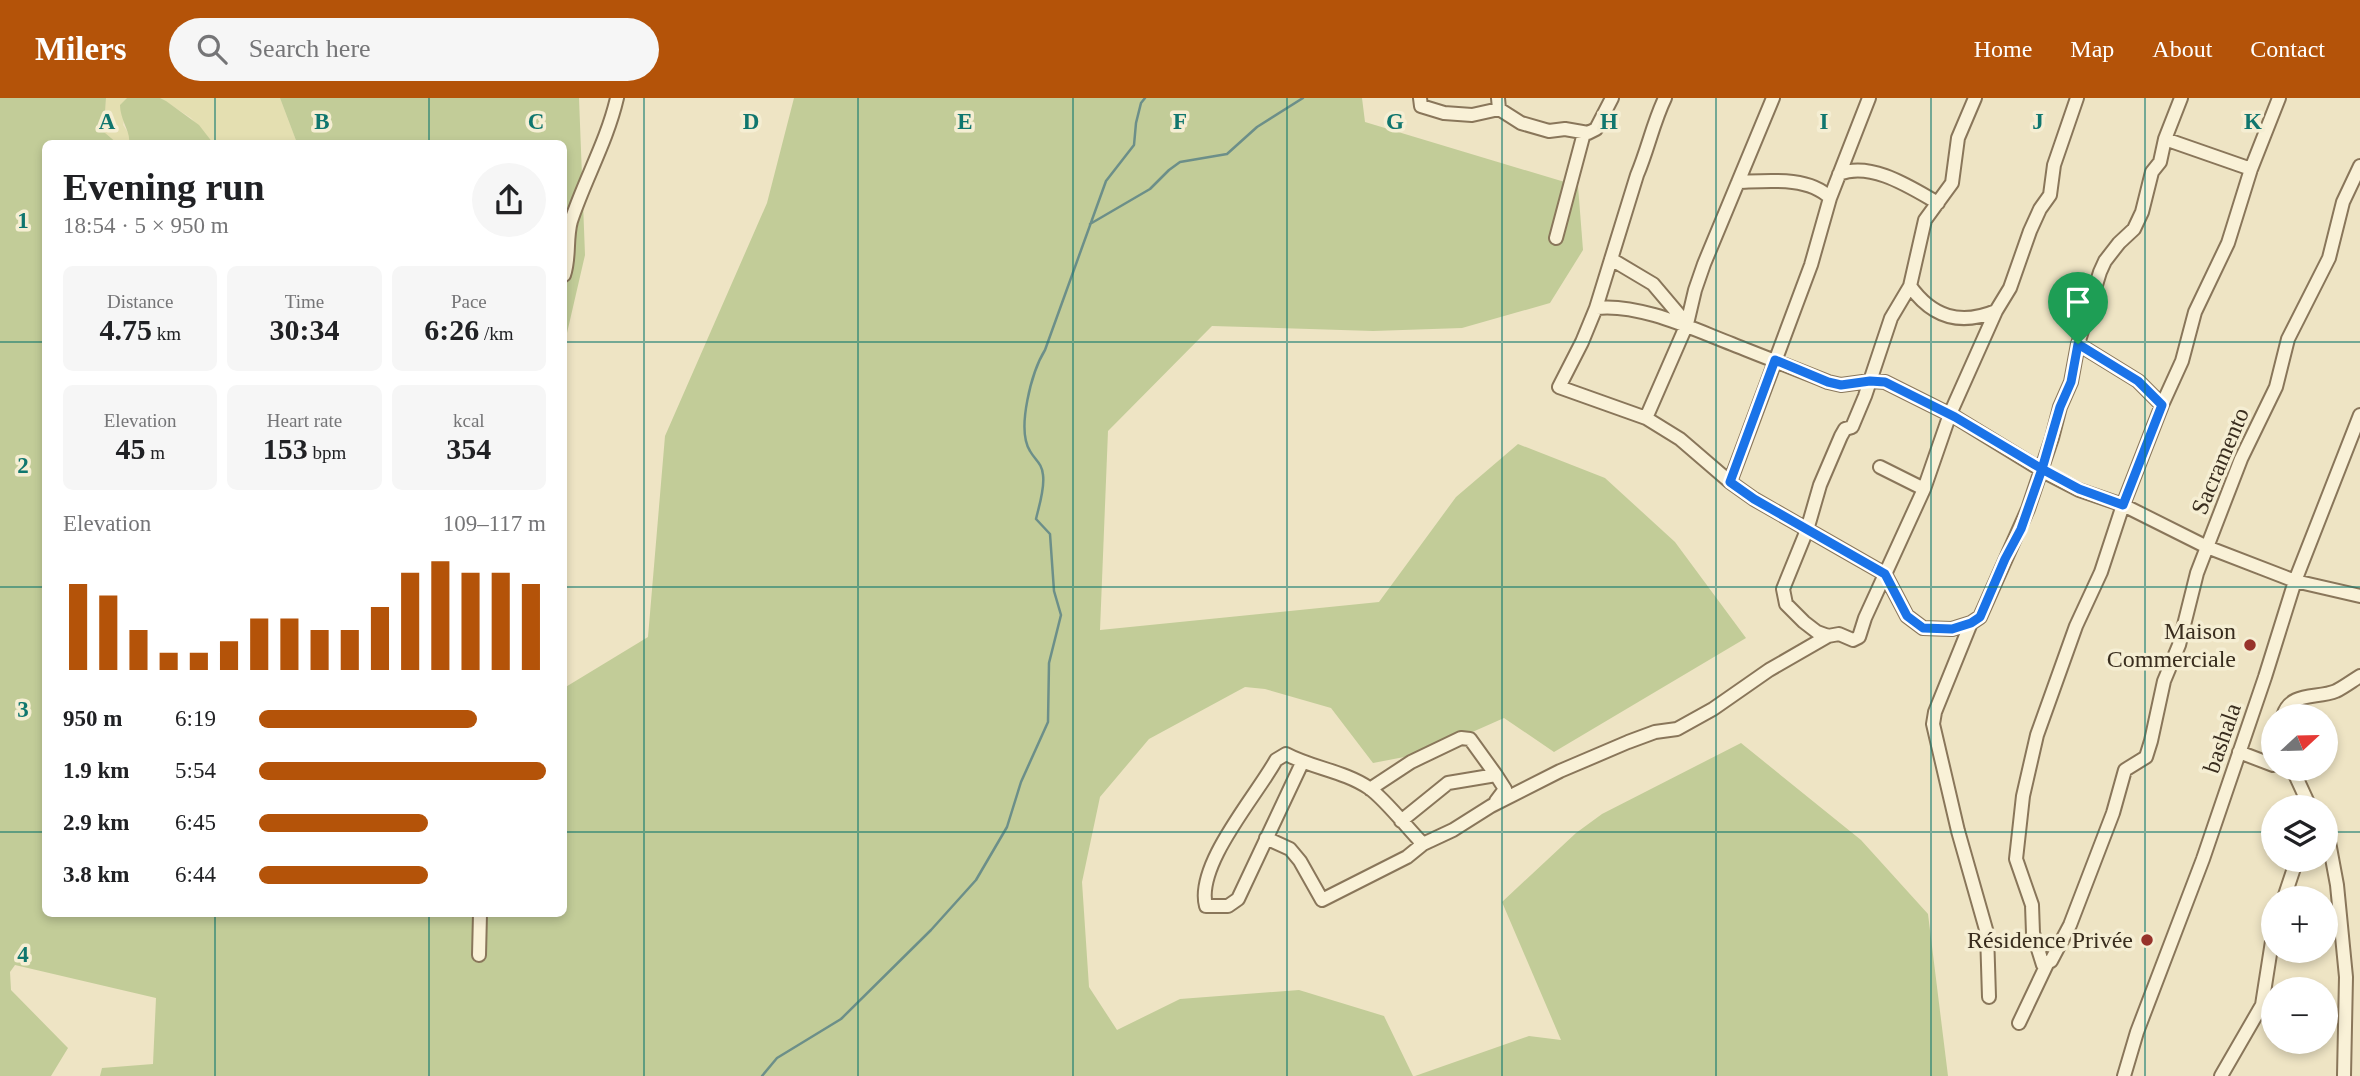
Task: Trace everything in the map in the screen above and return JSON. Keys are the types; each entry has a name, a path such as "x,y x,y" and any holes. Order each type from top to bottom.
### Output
{"street":[{"path":"567,260 569,230 598,158 617,98"},
{"path":"1420,98 1421,106 1444,113 1472,115 1499,104 1521,123 1554,131 1565,129 1584,133 1595,129 1612,98"},
{"path":"1665,98 1656,115 1646,155 1596,308 1559,387 1646,418 1680,439 1754,499 1885,574 1907,616 1923,628 1952,629 1980,617 2021,529 2060,407 2071,382 2078,344 2105,261 2134,229 2142,212 2152,172 2160,162 2180,98"},
{"path":"1646,418 1687,324 1704,264 1773,98"},
{"path":"1730,482 1811,265 1830,198 1869,98"},
{"path":"1828,636 1817,632 1786,604 1783,589 1807,530 1820,485 1845,429 1852,426 1891,318 1910,286 1925,220 1952,183 1958,138 1975,98"},
{"path":"1266,838 1290,849 1322,900 1408,857 1423,844 1453,830 1491,806 1596,755 1655,732 1677,729 1828,636 1839,634 1850,640 1859,637 1924,489 1950,414 1996,311 2010,288 2040,209 2050,195 2054,166 2077,98"},
{"path":"2019,1023 2048,964 2043,965 2040,960 2033,933 2032,905 2016,859 2030,760 2076,626 2101,572 2123,505 2182,361 2195,312 2229,240 2251,169 2279,98"},
{"path":"1556,238 1584,133"},
{"path":"2165,139 2251,169"},
{"name":"Sacramento","path":"2048,964 2073,920 2126,770 2143,760 2148,750 2164,681 2179,645 2197,573 2241,459 2276,387 2288,339 2329,258 2344,199 2360,166"},
{"path":"1839,174 1855,170 1869,172 1898,181 1938,202"},
{"path":"1738,182 1787,182 1821,188 1830,198"},
{"path":"1611,259 1653,284 1687,324"},
{"path":"1910,286 1933,311 1950,316 1978,319 1996,311"},
{"path":"1596,308 1634,311 1687,324 1828,382 1841,385 1885,382 1950,414 2079,489 2123,505 2207,547 2295,581 2360,596"},
{"path":"2078,344 2138,381 2162,405"},
{"name":"bashala","path":"2124,1076 2137,1032 2203,859 2295,581 2360,415"},
{"path":"1880,467 1924,489"},
{"path":"1971,623 1935,712 1933,724 1958,831 1987,933 1989,997"},
{"path":"2291,704 2300,696 2334,692 2360,676"},
{"path":"1370,789 1411,762 1461,738 1469,739 1505,789 1491,806"},
{"path":"2239,752 2261,760"},
{"path":"1302,763 1238,899 1228,906 1206,906 1206,888 1214,858 1253,793 1276,760 1286,754 1302,763 1342,774 1370,789 1423,844"},
{"path":"1401,821 1448,783 1496,775"},
{"path":"2334,872 2346,977 2344,1076"},
{"path":"480,917 480,955"},
{"path":"2221,1076 2262,1005 2269,963"},
{"path":"2346,977 2360,981"}],"shaded area":[{"path":"106,98 128,98 123,125 130,140 113,140 104,132 100,122 105,113"},
{"path":"160,98 280,98 296,140 210,140 191,118"}],"green space":[{"path":"0,98 106,98 105,113 100,123 104,132 113,140 42,140 42,917 567,917 567,686 648,637 665,436 767,203 794,98 1362,98 1365,122 1578,186 1583,250 1550,303 1462,328 1373,331 1212,326 1108,431 1100,630 1379,602 1456,497 1518,444 1605,478 1675,542 1746,638 1554,752 1504,718 1425,753 1373,763 1331,708 1265,689 1245,687 1149,739 1100,797 1082,882 1089,987 1117,1030 1180,999 1299,990 1384,1016 1413,1076 100,1076 102,1068 153,1064 156,998 15,965 10,972 11,990 68,1048 51,1076 0,1076"},
{"path":"127,98 160,98 199,125 211,140 129,140 120,105"},
{"path":"280,98 579,98 585,255 567,333 567,140 296,140"},
{"path":"1741,743 1861,840 1928,914 1948,1076 1415,1076 1529,1036 1561,1040 1502,902 1576,833 1602,814"}],"waterway":[{"path":"762,1076 777,1058 841,1019 931,930 976,880 1007,827 1021,782 1048,722 1049,663 1061,615 1054,591 1050,534 1036,519 1043,480 1041,467 1026,441 1027,400 1106,181 1134,145 1136,123 1145,98"},
{"path":"1090,224 1150,189 1180,162 1227,154 1257,127 1303,98"}],"place":[{"name":"Maison Commerciale","path":"2250,645"},
{"name":"Résidence Privée","path":"2147,940"}],"route":[{"path":"2078,344 2071,382 2060,407 2042,469 1955,417 1885,382 1841,385 1775,360 1730,482 1754,499 1885,574 1907,616 1923,628 1952,629 1971,623 1980,617 2021,529 2042,469 2079,489 2123,505 2162,405 2138,381 2078,344"}]}
